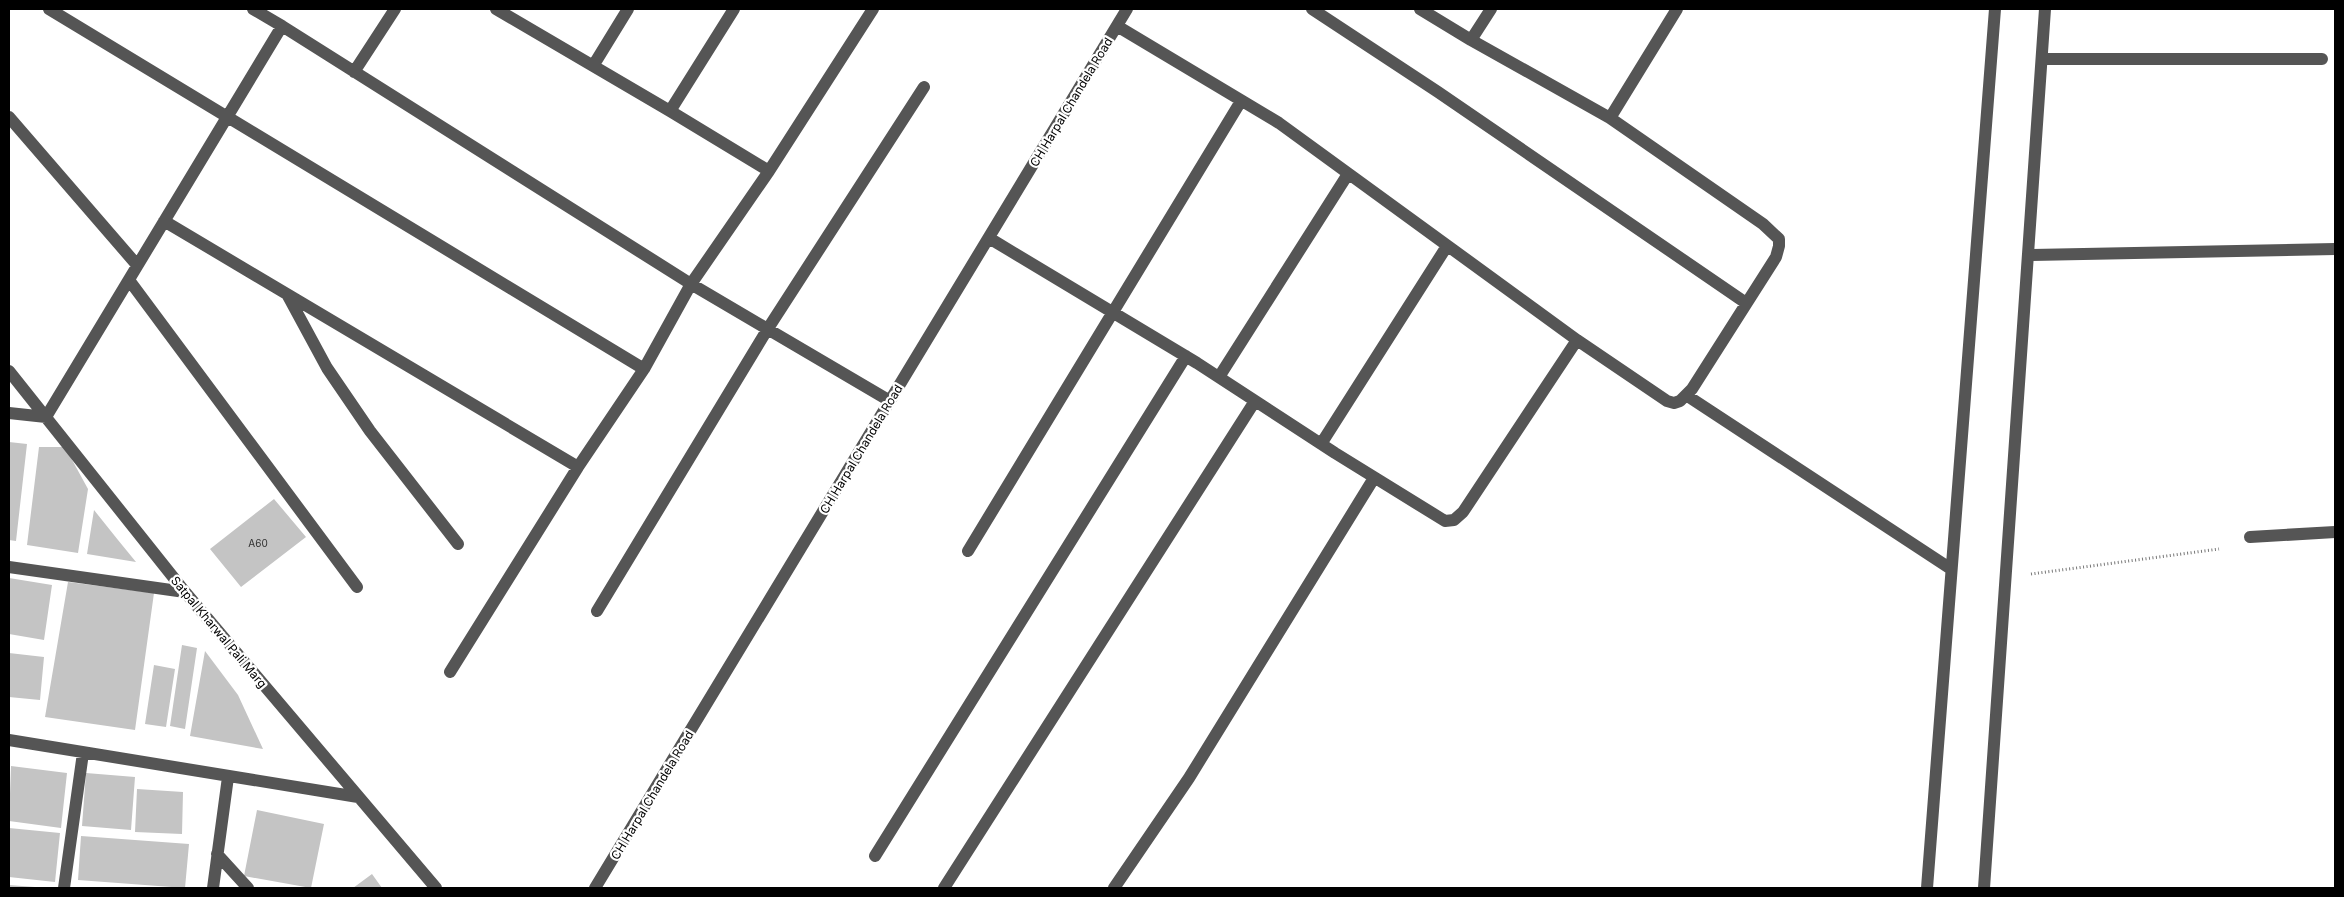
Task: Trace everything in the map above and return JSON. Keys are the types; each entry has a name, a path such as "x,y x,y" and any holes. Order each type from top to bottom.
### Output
{"street":[{"path":"50,9 644,369"},
{"path":"253,9 692,284 890,401"},
{"path":"354,72 395,9"},
{"path":"592,66 628,9"},
{"path":"670,110 734,9"},
{"path":"450,672 578,467 644,369 692,284 769,171 873,9"},
{"name":"CH Harpal Chandela Road","path":"595,888 1127,9"},
{"path":"1312,9 1438,92 1746,303"},
{"path":"1117,26 1278,123 1577,340 1674,403 1686,395 1776,257 1779,239 1763,224 1610,118 1471,40 1420,9"},
{"path":"1471,40 1491,9"},
{"path":"1610,118 1677,9"},
{"path":"1927,888 1995,9"},
{"path":"1984,888 2045,9"},
{"path":"502,10 769,171"},
{"path":"9,413 46,417 282,26"},
{"path":"2042,59 2322,59"},
{"path":"597,611 767,330 924,87"},
{"path":"968,551 1241,101"},
{"path":"9,117 138,265"},
{"path":"1219,377 1348,174"},
{"path":"164,221 578,467"},
{"path":"988,238 1186,356 1439,519 1449,521 1454,520 1462,512 1577,340"},
{"path":"1321,444 1447,246"},
{"path":"2028,255 2335,249"},
{"path":"129,280 357,587"},
{"path":"288,296 327,368 370,431 458,544"},
{"path":"875,856 1186,356"},
{"name":"Satpal Kharwal Pali Marg","path":"9,371 185,592 436,888"},
{"path":"1686,395 1951,569"},
{"path":"944,888 1255,401"},
{"path":"1114,888 1189,778 1374,478"},
{"path":"2250,537 2335,532"},
{"path":"9,567 185,592"},
{"path":"9,740 358,797"},
{"path":"64,888 83,753"},
{"path":"213,888 228,776"},
{"path":"217,854 248,888"}],"path":[{"path":"2006,577 2219,549"}],"building":[{"path":"9,442 27,444 16,541 9,540"},
{"path":"39,447 65,447 88,489 78,553 27,545"},
{"path":"274,499 306,537 241,587 210,549"},
{"path":"94,510 118,540 136,562 87,554"},
{"path":"9,578 52,585 44,640 9,634"},
{"path":"68,582 154,593 135,730 45,717"},
{"path":"182,645 197,648 185,729 170,726"},
{"path":"205,651 238,695 263,749 190,736"},
{"path":"9,653 44,657 40,700 9,697"},
{"path":"154,665 175,669 166,727 145,724"},
{"path":"11,766 67,773 61,828 9,821"},
{"path":"86,773 135,777 131,830 82,826"},
{"path":"137,789 183,792 182,834 135,832"},
{"path":"257,810 324,824 311,888 244,876"},
{"path":"9,828 60,833 55,882 9,877"},
{"path":"81,836 189,844 185,888 78,880"},
{"path":"372,874 382,888 353,888"},
{"path":"9,885 35,887 35,888 9,888"}]}
